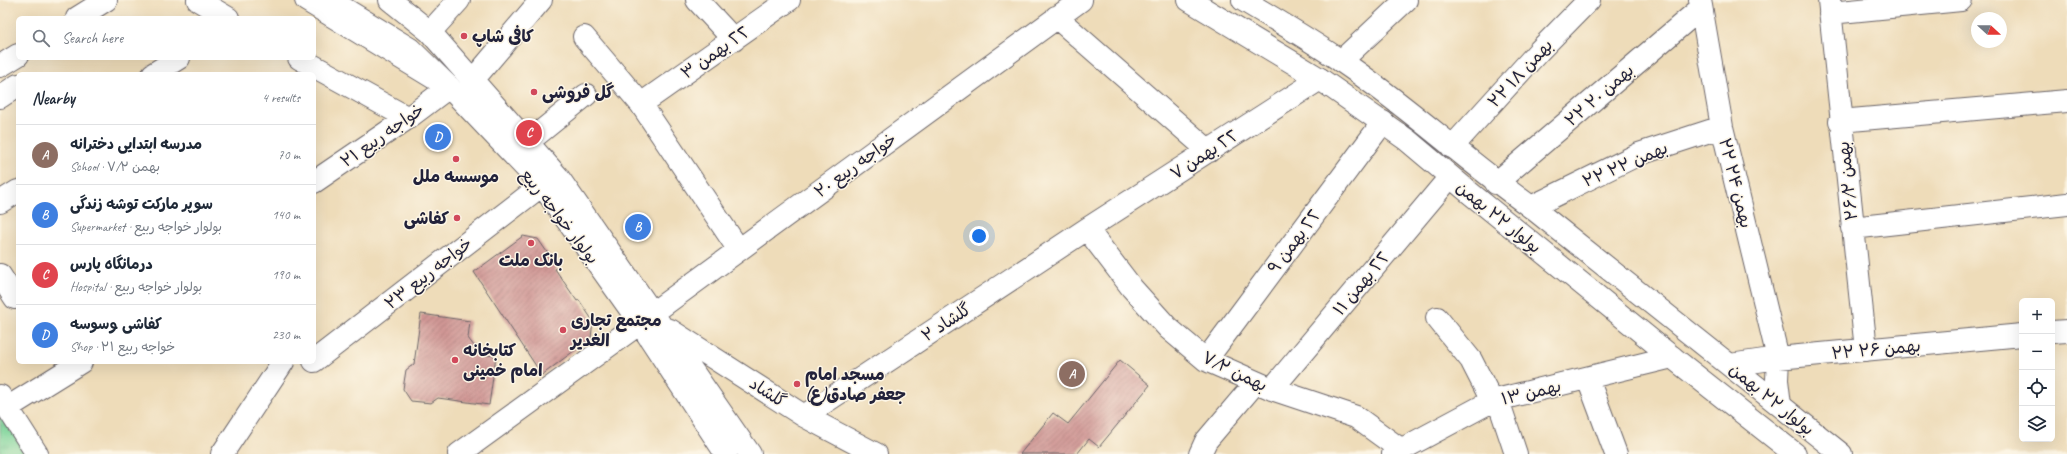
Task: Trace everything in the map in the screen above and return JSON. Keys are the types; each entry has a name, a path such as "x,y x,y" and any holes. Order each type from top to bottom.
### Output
{"street":[{"path":"80,16 106,0"},
{"path":"198,0 225,16"},
{"name":"بولوار خواجه ربیع","path":"306,0 449,87 542,185 652,320 750,454"},
{"path":"330,0 410,49 449,87"},
{"name":"بولوار خواجه ربیع","path":"390,0 430,32 558,176 652,320 726,454"},
{"path":"430,32 459,0"},
{"path":"473,80 541,0"},
{"path":"697,0 734,40"},
{"name":"٢٢ بهمن ۳","path":"641,104 789,0"},
{"name":"خواجه ربیع ۲۰","path":"459,454 652,320 739,250 1081,0"},
{"name":"بولوار ۲۲ بهمن","path":"1189,0 1320,79 1383,122 1672,357 1795,454"},
{"name":"بولوار ۲۲ بهمن","path":"1243,0 1341,61 1421,121 1496,183 1531,208 1841,454"},
{"path":"1341,61 1406,0"},
{"name":"۲۲ بهمن ۱۸","path":"1452,147 1539,50 1589,0"},
{"path":"1830,6 1961,0"},
{"name":"۲۲ بهمن ۲۴","path":"1701,4 1722,127 1778,358"},
{"name":"۲۲ بهمن ۲۰","path":"1496,183 1701,4"},
{"name":"بهمن ۲۶/۲","path":"1830,6 1840,121 1866,350"},
{"path":"1056,17 1209,151"},
{"path":"584,37 641,104 739,250"},
{"path":"156,72 175,60"},
{"path":"301,60 316,72"},
{"path":"318,74 408,118"},
{"name":"٢٢ بهمن ٧","path":"1087,229 1320,79"},
{"name":"خواجه ربیع ۲۱","path":"316,181 408,118 449,87"},
{"path":"528,142 586,95"},
{"path":"1840,121 2067,102"},
{"name":"٢٢ بهمن ۹","path":"1206,360 1383,122"},
{"name":"۲۲ بهمن ۲۲","path":"1531,208 1639,154 1722,127"},
{"name":"٢٢ بهمن ١١","path":"1200,454 1206,441 1264,386 1450,177"},
{"name":"خواجه ربیع ۲۳","path":"316,358 542,185"},
{"path":"0,202 16,192"},
{"path":"1852,228 2067,204"},
{"name":"بهمن ۷/۲","path":"1087,229 1132,288 1168,328 1206,360 1264,386 1356,417 1406,450"},
{"name":"گلشاد ۲","path":"804,416 1087,229"},
{"path":"0,275 11,300"},
{"path":"1437,318 1471,360 1495,400 1516,454"},
{"name":"گلشاد","path":"652,320 804,416 876,454"},
{"path":"2055,332 2067,331"},
{"name":"۲۲ بهمن ۲۶","path":"1730,365 1778,358 2019,335"},
{"name":"بهمن ۱۳","path":"1406,450 1495,400 1588,379 1672,357"},
{"path":"1778,358 1777,380 1780,405"},
{"path":"37,454 4,402 77,364"},
{"path":"222,454 282,364"},
{"path":"1588,379 1616,454"}],"green space":[{"path":"0,411 28,454 0,454"}],"building":[{"path":"523,236 538,239 558,268 555,269 593,321 591,338 542,375 474,272"},
{"name":"کتابخانه امام خمینی","path":"421,314 470,321 468,338 480,354 496,356 489,405 438,398 431,403 411,401 403,389 406,370 414,364"},
{"path":"1120,360 1150,385 1099,447 1089,439 1077,454 1020,454 1053,413 1068,424"}],"place":[{"name":"کافی شاپ","path":"464,36"},
{"name":"گل فروشی","path":"534,92"},
{"name":"درمانگاه پارس","path":"529,133"},
{"name":"کفاشی وسوسه","path":"438,137"},
{"name":"موسسه ملل","path":"456,159"},
{"name":"کفاشی","path":"457,218"},
{"name":"سوپر مارکت توشه زندگی","path":"638,227"},
{"name":"بانک ملت","path":"531,243"},
{"name":"مجتمع تجاری الغدیر","path":"563,330"},
{"name":"کتابخانه امام خمینی","path":"455,360"},
{"name":"مدرسه ابتدایی دخترانه","path":"1072,374"},
{"name":"مسجد امام جعفر صادق(ع)","path":"797,384"}]}
